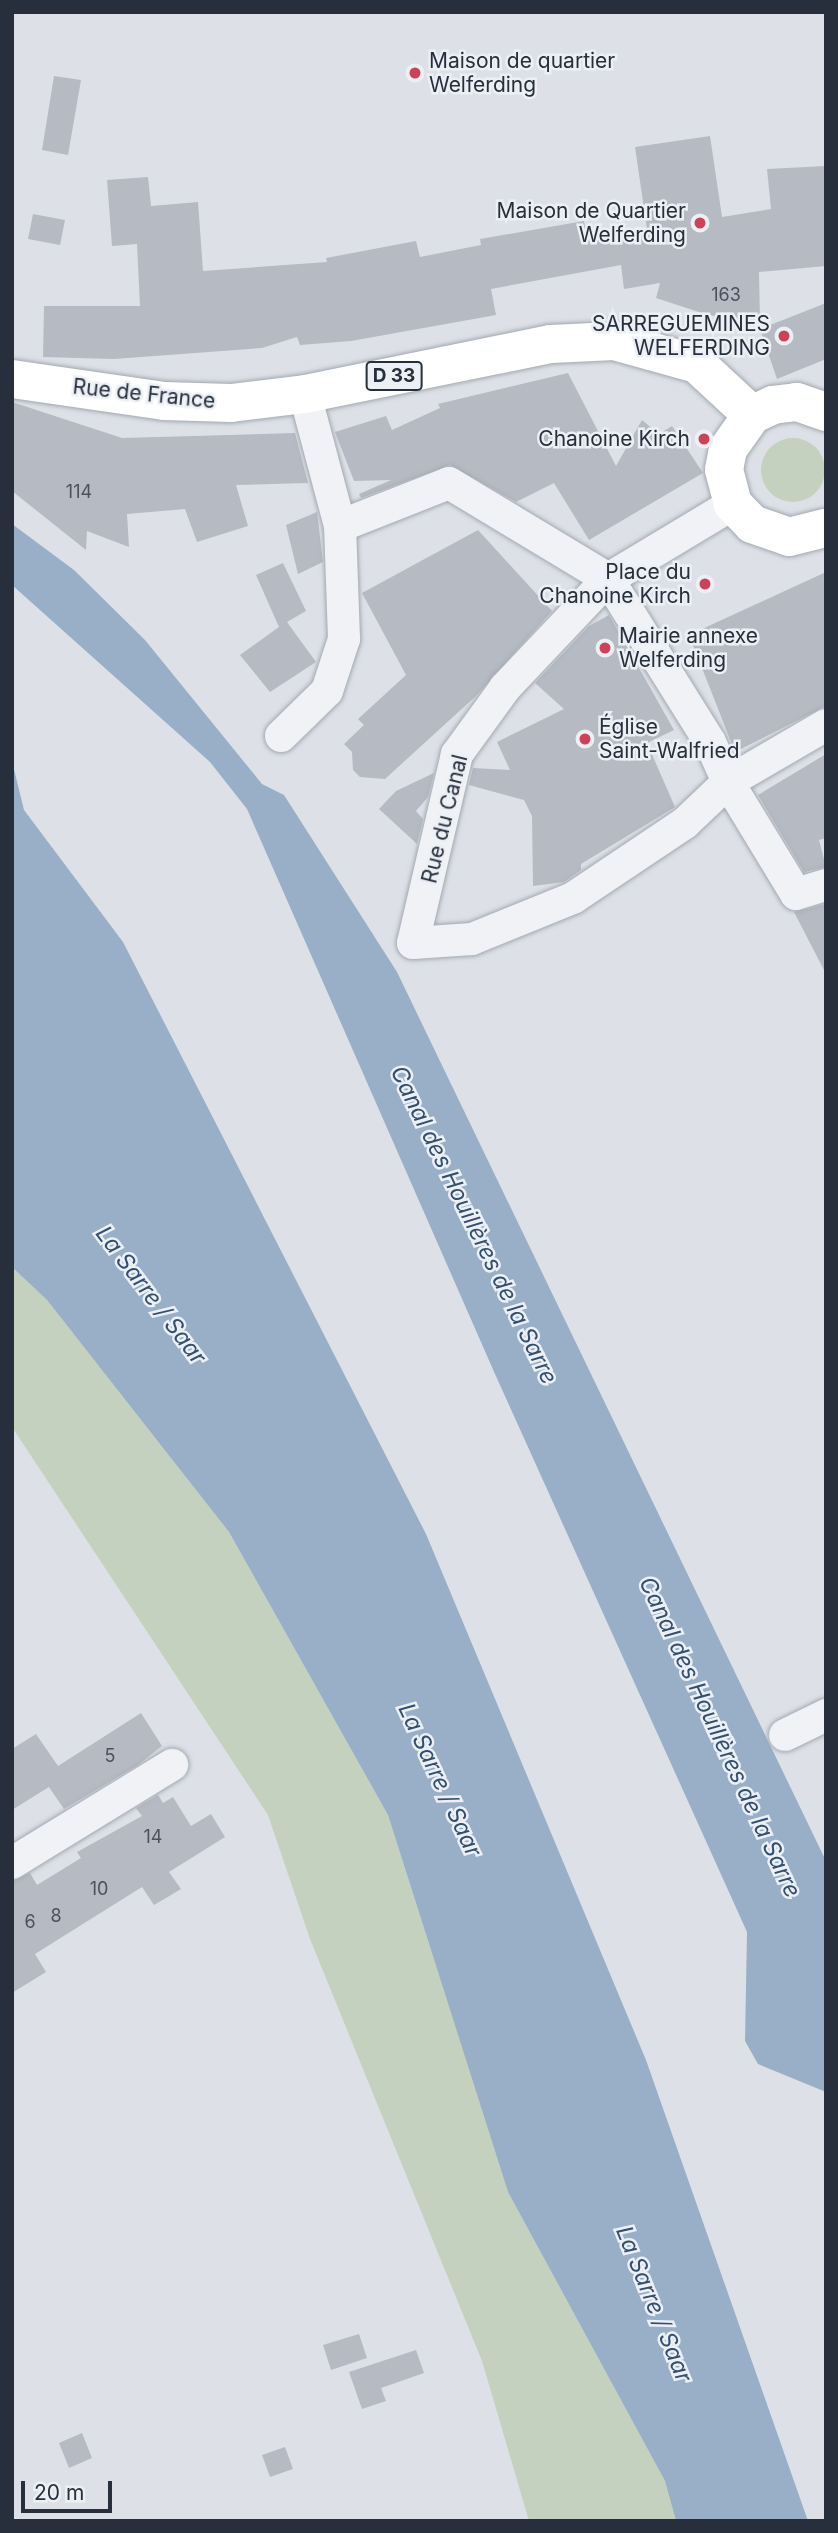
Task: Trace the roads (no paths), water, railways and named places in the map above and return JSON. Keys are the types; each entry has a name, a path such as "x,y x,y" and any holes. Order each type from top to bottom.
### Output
{"main road":[{"name":"Rue de France","path":"12,379 164,401 231,403 305,394 551,344 614,341 697,364 752,415"},
{"path":"826,412 797,402 773,405 752,415 728,449 724,470 733,503 752,524 769,533 809,535 826,528"}],"street":[{"path":"281,736 327,691 344,639 340,526 305,394"},
{"path":"340,526 449,483 608,579 710,742 728,782 796,894 826,885"},
{"path":"608,579 733,503"},
{"name":"Rue du Canal","path":"608,579 505,688 457,754 413,943 472,939 573,898 685,823 728,782"},
{"path":"728,782 826,725"},
{"path":"785,1735 826,1715"},
{"path":"12,1863 172,1765"}],"water":[{"name":"Canal des Houillères de la Sarre","path":"12,524 74,570 145,640 262,784 284,795 397,972 826,1861 826,2092 758,2064 745,2041 747,1932 495,1374 247,809 210,762 12,585"},
{"name":"La Sarre / Saar","path":"12,761 24,810 123,942 426,1534 646,2060 808,2521 676,2521 665,2481 508,2192 388,1815 229,1532 47,1300 12,1267"}],"place":[{"name":"Maison de quartier Welferding","path":"415,73"},
{"name":"Maison de Quartier Welferding","path":"700,223"},
{"name":"SARREGUEMINES WELFERDING","path":"784,336"},
{"name":"Chanoine Kirch","path":"704,439"},
{"name":"Place du Chanoine Kirch","path":"705,584"},
{"name":"Mairie annexe Welferding","path":"605,648"},
{"name":"Église Saint-Walfried","path":"585,739"}]}
